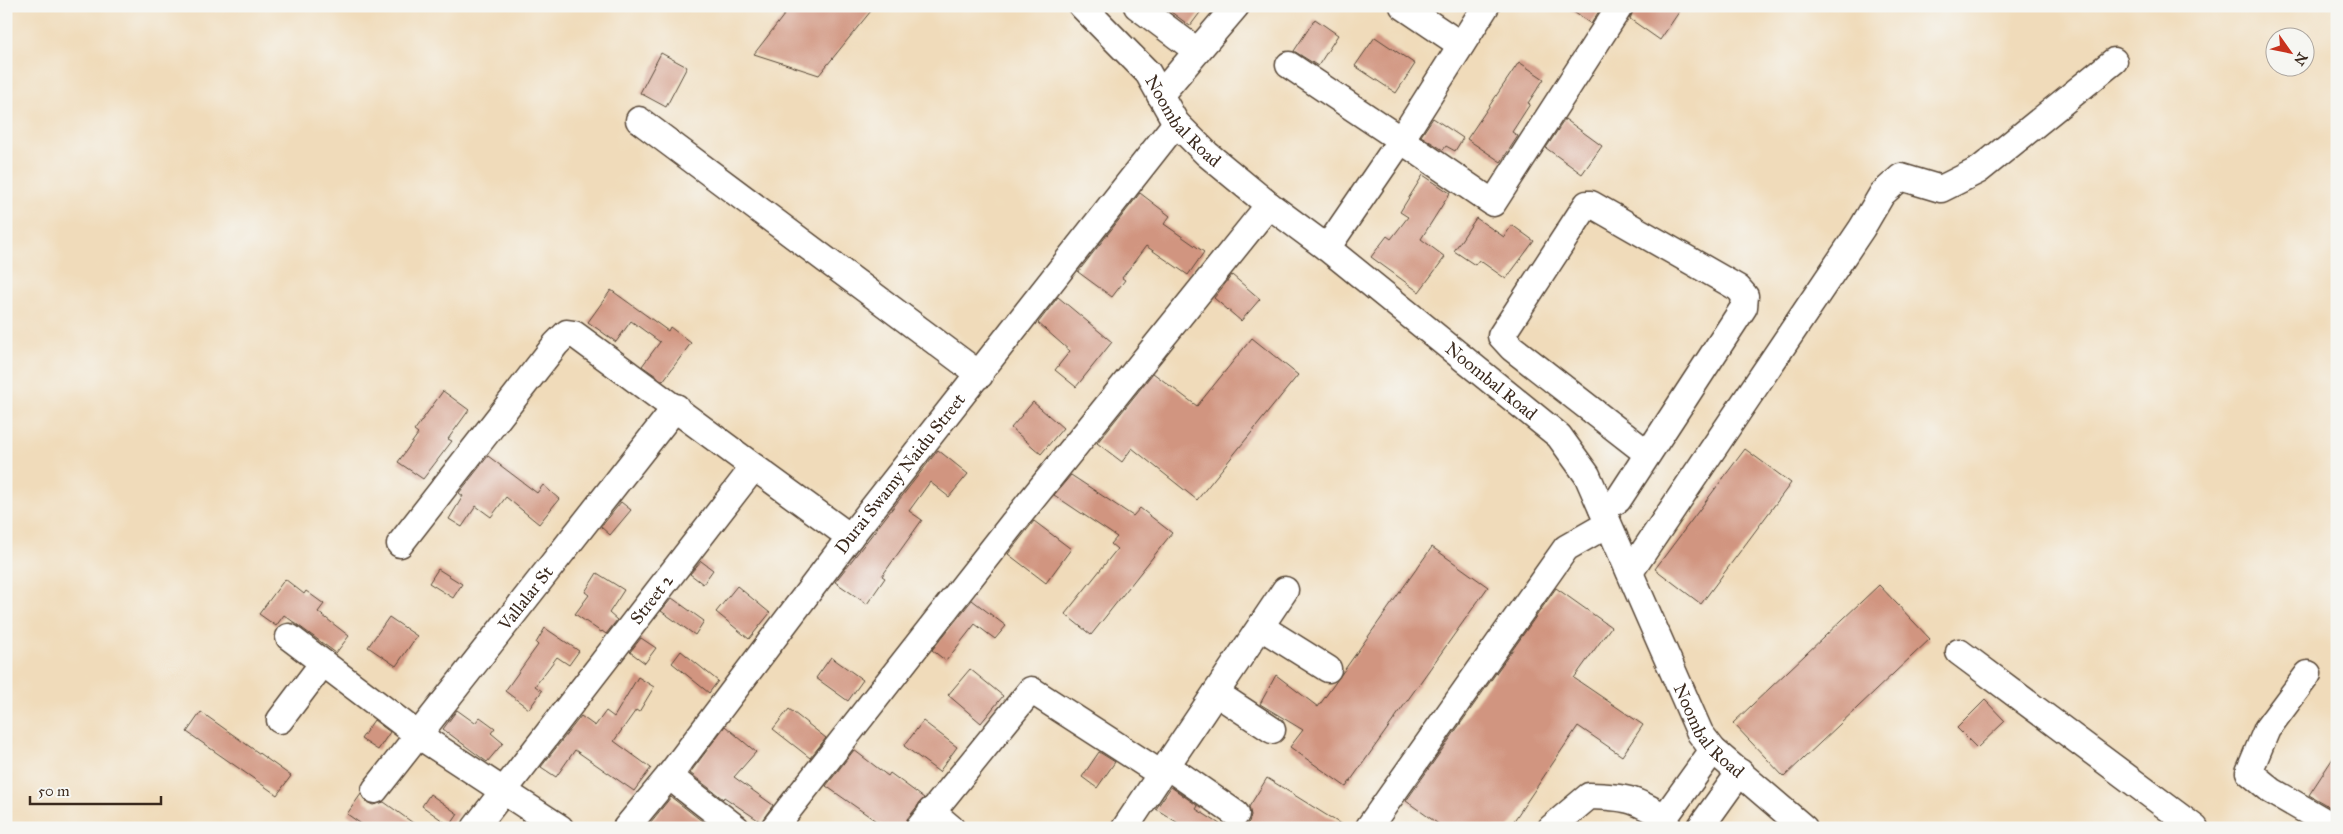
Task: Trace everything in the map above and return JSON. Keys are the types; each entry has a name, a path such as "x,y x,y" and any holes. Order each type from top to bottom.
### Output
{"street":[{"name":"Noombal Road","path":"1082,6 1148,73 1176,123 1206,154 1269,205 1328,248 1559,436 1587,475 1700,732 1713,750 1804,828"},
{"path":"1137,6 1197,51"},
{"path":"1160,95 1236,6"},
{"path":"1402,6 1461,45"},
{"path":"1328,248 1401,140 1486,6"},
{"path":"1289,65 1493,203 1620,6"},
{"path":"1630,572 1862,228 1882,194 1901,177 1941,189 1980,170 2114,61"},
{"path":"639,120 980,375"},
{"name":"Durai Swamy Naidu Street","path":"626,828 669,776 850,537 980,375 1176,123"},
{"path":"1370,828 1566,548 1605,517 1618,500 1744,307 1745,296 1738,288 1591,204 1586,204 1502,336 1507,355 1571,404 1648,454"},
{"path":"774,828 1013,523 1269,205"},
{"path":"400,544 556,344 567,333 574,334 676,407 850,537"},
{"name":"Vallalar St","path":"375,790 676,407"},
{"name":"Street 2","path":"476,828 754,467"},
{"path":"1126,828 1285,590"},
{"path":"1261,627 1328,669"},
{"path":"289,637 418,735 560,828"},
{"path":"1959,652 2195,828"},
{"path":"280,720 323,663"},
{"path":"2308,674 2267,729 2249,772 2272,791 2336,828"},
{"path":"952,828 925,820 1031,690 1236,814"},
{"path":"1216,693 1272,730"},
{"path":"1551,828 1589,796 1624,797 1642,803 1661,822 1713,750"},
{"path":"1700,828 1740,772"},
{"path":"669,776 736,828"}],"building":[{"path":"791,6 875,6 819,75 754,54"},
{"path":"1163,6 1205,6 1190,26"},
{"path":"1565,6 1602,6 1591,24"},
{"path":"1635,6 1669,6 1679,12 1660,40 1630,19"},
{"path":"1315,19 1338,35 1318,66 1294,51"},
{"path":"1375,37 1415,64 1396,93 1355,66"},
{"path":"661,53 687,67 666,107 640,93"},
{"path":"1519,62 1544,79 1512,132 1518,136 1501,162 1467,139"},
{"path":"1433,118 1463,138 1455,151 1446,146 1443,150 1421,136"},
{"path":"1565,119 1602,146 1582,174 1546,148"},
{"path":"1423,175 1450,193 1421,239 1445,257 1419,292 1371,257 1387,236 1391,239 1408,217 1400,212"},
{"path":"1140,193 1170,216 1164,224 1204,252 1188,275 1146,246 1122,278 1125,280 1112,297 1078,272"},
{"path":"1476,218 1504,237 1512,225 1534,241 1506,279 1479,260 1475,265 1454,251"},
{"path":"1232,275 1260,299 1241,321 1214,298"},
{"path":"611,290 668,331 670,327 691,343 663,381 642,366 660,342 631,321 616,342 588,322"},
{"path":"1058,297 1112,342 1076,387 1055,370 1070,351 1038,323"},
{"path":"1252,338 1298,375 1197,500 1132,448 1122,462 1097,443 1153,373 1197,406"},
{"path":"443,391 469,410 448,439 452,441 423,479 398,462 418,434 414,431"},
{"path":"1033,402 1063,428 1041,454 1011,428"},
{"path":"1745,449 1791,483 1701,604 1655,569"},
{"path":"938,450 968,474 949,497 930,482 909,511 922,520 882,576 885,578 867,604 835,582"},
{"path":"488,456 537,493 543,485 559,499 539,524 506,497 491,517 476,506 462,527 449,519 463,496 459,493"},
{"path":"1071,475 1133,516 1140,508 1172,533 1091,635 1065,614 1117,549 1111,544 1117,537 1054,495"},
{"path":"621,502 631,510 610,535 601,527"},
{"path":"1034,521 1071,549 1046,583 1008,554"},
{"path":"1432,547 1488,587 1346,787 1290,747 1303,730 1260,704 1276,675 1318,707"},
{"path":"701,561 713,570 703,584 690,574"},
{"path":"438,569 462,584 453,598 429,583"},
{"path":"597,573 624,590 609,613 617,620 606,634 575,614 589,595 585,592"},
{"path":"285,579 304,594 306,591 324,604 318,612 349,636 336,653 284,615 276,626 259,614"},
{"path":"1879,585 1930,639 1784,777 1733,723"},
{"path":"737,586 770,613 749,639 716,612"},
{"path":"1556,588 1611,627 1574,678 1643,725 1622,756 1578,726 1509,828 1444,828 1406,801"},
{"path":"672,598 704,621 695,635 661,611"},
{"path":"972,600 1006,626 995,639 975,624 946,661 932,650"},
{"path":"389,617 417,636 396,666 368,647"},
{"path":"545,628 579,651 569,665 557,657 535,686 542,691 529,709 505,691 538,645 536,643"},
{"path":"641,638 656,648 645,663 630,652"},
{"path":"681,651 718,681 709,693 672,663"},
{"path":"831,657 863,680 848,701 816,678"},
{"path":"970,669 1003,696 981,723 948,695"},
{"path":"638,677 654,687 639,712 636,710 614,741 651,768 634,791 575,750 556,777 541,767 581,716 595,726 606,711 614,717"},
{"path":"1985,700 2005,721 1977,748 1957,728"},
{"path":"789,709 826,738 810,758 773,729"},
{"path":"457,710 475,723 480,717 495,728 491,733 503,743 487,762 443,729"},
{"path":"201,712 291,776 277,795 187,732"},
{"path":"374,720 390,732 378,750 361,739"},
{"path":"923,721 957,747 939,772 904,746"},
{"path":"725,726 756,752 734,777 773,805 761,822 724,797 723,799 690,773"},
{"path":"854,750 888,776 890,773 924,798 907,819 904,828 886,828 826,786"},
{"path":"1099,752 1115,762 1097,788 1082,777"},
{"path":"2337,752 2337,811 2309,795"},
{"path":"1267,778 1347,828 1242,828 1249,822 1251,815 1249,807"},
{"path":"1171,787 1198,806 1196,809 1226,828 1186,828 1156,809"},
{"path":"361,794 366,802 373,805 384,802 420,828 367,828 347,814"},
{"path":"430,794 458,814 450,826 422,806"},
{"path":"671,797 711,828 646,828"}]}
